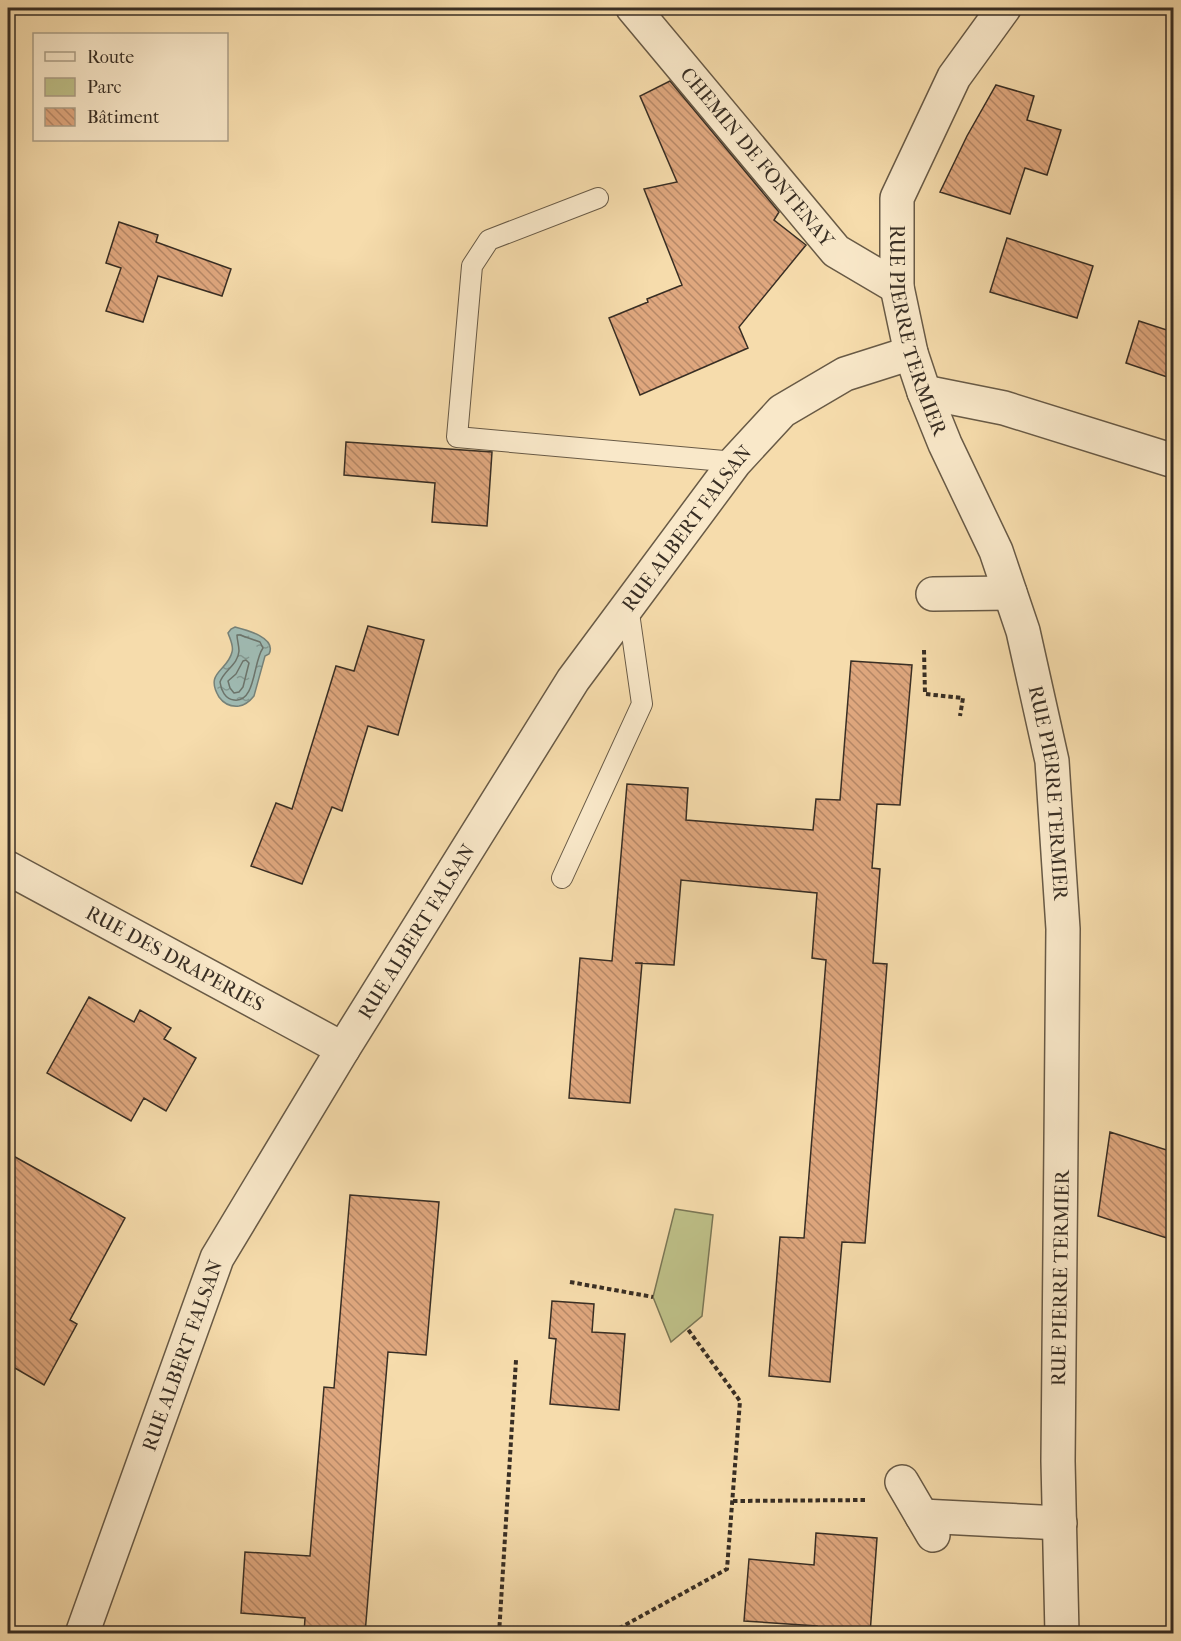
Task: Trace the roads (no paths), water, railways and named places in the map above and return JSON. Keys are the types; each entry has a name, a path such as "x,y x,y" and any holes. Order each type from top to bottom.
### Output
{"street":[{"name":"CHEMIN DE FONTENAY","path":"633,8 836,251 897,287"},
{"name":"RUE PIERRE TERMIER","path":"1004,8 954,77 897,198 897,287 911,353 924,392 945,444 996,551 1023,631 1052,761 1062,918 1058,1449 1062,1634"},
{"name":"RUE ALBERT FALSAN","path":"82,1634 217,1258 343,1049 573,680 735,462 782,411 845,374 911,353"},
{"path":"924,392 1004,408 1173,461"},
{"path":"933,594 1010,593"},
{"name":"RUE DES DRAPERIES","path":"8,868 343,1049"},
{"path":"918,1509 1060,1523"}],"lane":[{"path":"598,198 489,240 472,266 457,436 735,462"},
{"path":"562,878 642,704 628,606"}],"water":[{"path":"235,627 265,639 270,648 269,654 265,656 254,696 246,704 236,706 228,704 219,697 214,682 218,672 230,658 232,647 228,633"}]}
